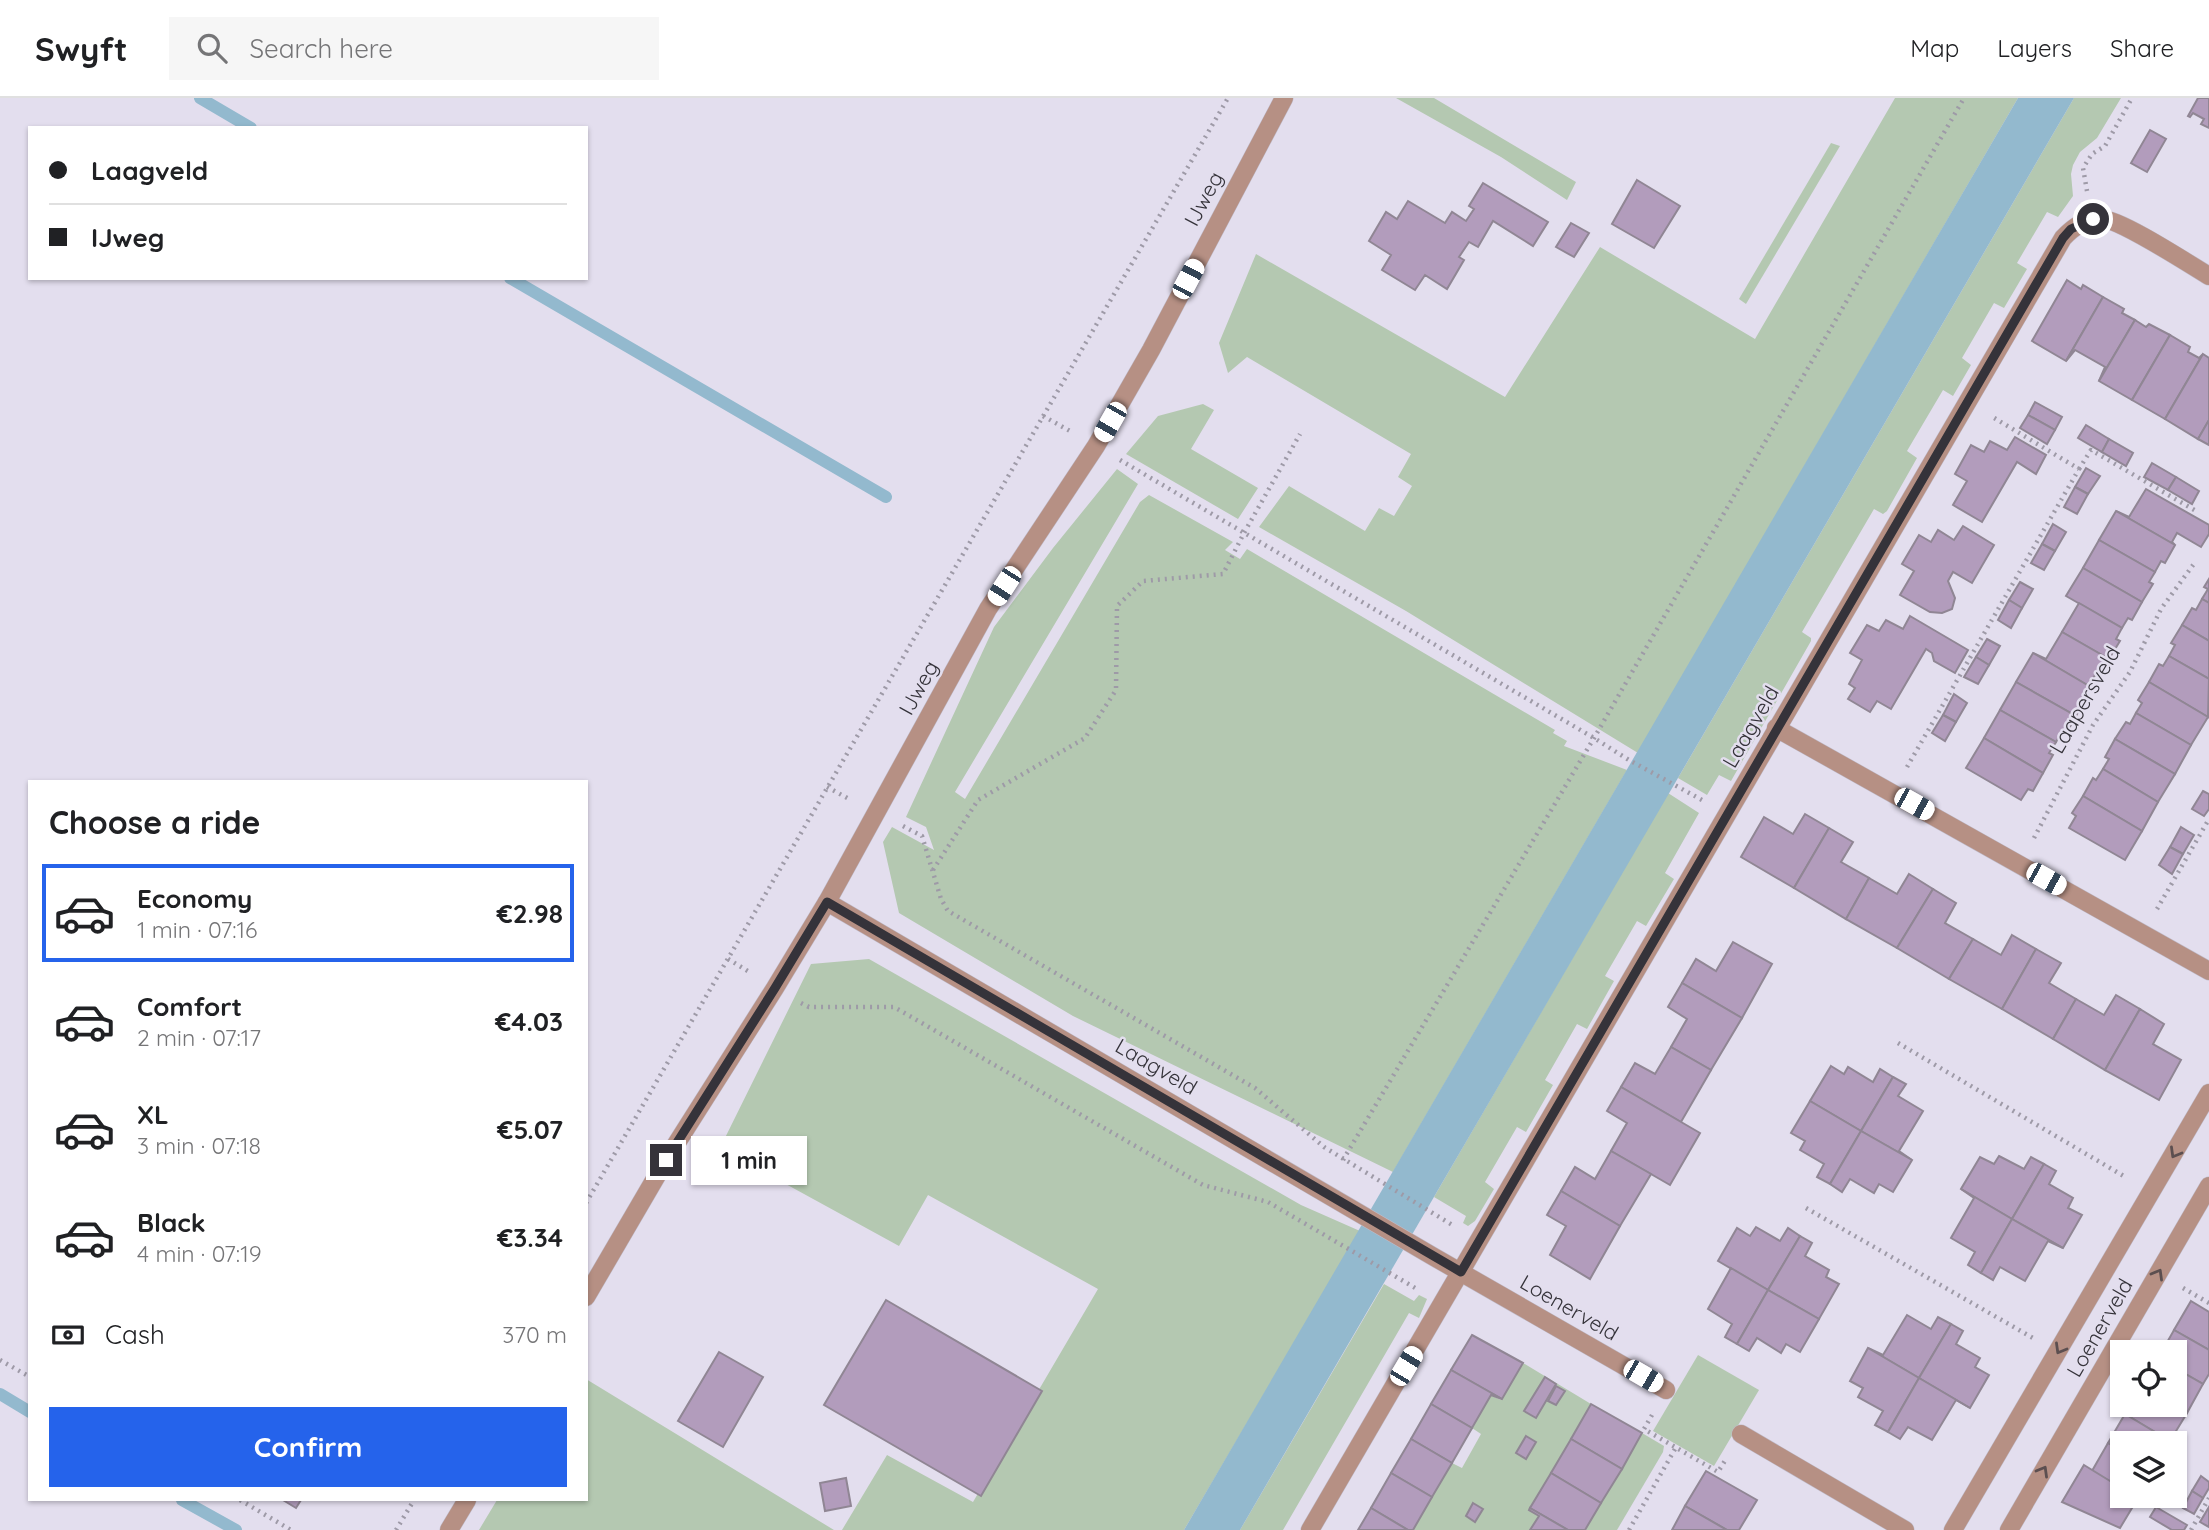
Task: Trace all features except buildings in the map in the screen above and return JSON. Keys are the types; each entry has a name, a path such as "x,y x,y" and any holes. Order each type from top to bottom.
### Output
{"street":[{"name":"IJweg","path":"588,1294 666,1160 827,902 988,609 1096,446 1151,350 1284,98"},
{"path":"2093,219 2116,223 2209,276"},
{"name":"Laagveld","path":"1310,1530 2063,238 2071,229 2093,219"},
{"path":"1776,728 2209,971"},
{"name":"Laagveld","path":"827,902 1461,1272"},
{"name":"Loenerveld","path":"1953,1530 2209,1093"},
{"name":"Loenerveld","path":"2009,1530 2209,1186"},
{"name":"Loenerveld","path":"1461,1272 1666,1390"},
{"path":"1741,1434 1905,1530"},
{"path":"449,1530 466,1501"}],"path":[{"name":"IJweg","path":"588,1200 1228,98"},
{"path":"1343,1160 1594,738 1964,98"},
{"path":"2093,219 2083,169 2092,154 2105,146 2132,98"},
{"path":"1967,402 2079,469"},
{"path":"1043,416 1629,761 1692,794"},
{"path":"932,870 978,800 1085,738 1116,690 1117,606 1143,581 1223,574 1300,434"},
{"path":"1893,792 2091,450 2196,510"},
{"name":"Laapersveld","path":"2021,865 2093,725 2130,672 2161,609 2196,561"},
{"path":"828,787 922,836 941,899 948,911 1255,1088 1324,1147 1459,1229"},
{"path":"2143,934 2209,819"},
{"path":"728,959 809,1007 894,1007 1203,1185 1268,1202 1424,1293"},
{"path":"1898,1043 2152,1193"},
{"name":"Loenerveld","path":"1806,1208 2058,1353"},
{"path":"0,1360 28,1376"},
{"path":"1666,1390 1644,1429 1675,1449 1718,1472 1741,1434"},
{"path":"1629,1530 1675,1449"},
{"path":"2191,1530 2209,1498"},
{"path":"242,1501 291,1530"},
{"path":"396,1530 413,1501"}],"green space":[{"path":"1396,98 1434,98 1576,182 1567,200 1501,157"},
{"path":"1895,98 2018,98 1638,753 1406,611 1259,527 1289,486 1365,531 1379,508 1394,516 1412,486 1398,477 1411,454 1247,357 1228,373 1219,343 1256,254 1505,397 1600,247 1755,339"},
{"path":"2074,98 2121,98 2097,138 2080,152 2073,165 2073,196 2058,217 2047,212 2017,263 2027,269 2004,308 1994,303 1962,358 1971,365 1953,396 1943,390 1907,451 1917,458 1887,511 1883,514 1874,509 1802,632 1811,638 1811,641 1731,781 1719,775 1707,795 1678,778"},
{"path":"1831,143 1840,146 1746,304 1739,299"},
{"path":"1203,404 1214,410 1191,449 1258,488 1238,519 1126,454 1158,416"},
{"path":"1117,469 1138,484 955,792 965,799 1140,502 1149,495 1233,542 1225,550 1240,559 1247,549 1555,730 1553,733 1567,741 1564,746 1627,770 1393,1172 1073,1016 899,913 883,842 892,827 934,850 926,827 906,817 994,627"},
{"path":"1668,793 1699,813 1665,873 1674,879 1646,926 1637,921 1605,976 1614,981 1587,1029 1577,1024 1545,1080 1553,1085 1526,1132 1517,1127 1485,1182 1494,1189 1475,1221 1468,1226 1463,1223 1466,1216 1434,1197"},
{"path":"869,959 1301,1205 1360,1231 1184,1530 842,1530 887,1455 973,1502 1098,1289 928,1195 899,1246 720,1148 811,964"},
{"path":"1384,1284 1414,1301 1419,1295 1427,1299 1419,1318 1409,1313 1283,1530 1240,1530"},
{"path":"1698,1355 1759,1390 1714,1466 1653,1431"},
{"path":"1523,1363 1591,1404 1530,1509 1539,1516 1530,1530 1413,1530 1452,1463 1462,1468 1481,1434 1472,1428 1491,1395 1501,1400"},
{"path":"588,1380 834,1530 479,1530 496,1501 588,1501"},
{"path":"1642,1433 1664,1446 1663,1452 1617,1530 1585,1530"}],"water":[{"path":"2018,98 2074,98 1240,1530 1184,1530"}],"waterway":[{"path":"200,98 248,126"},
{"path":"513,280 886,497"},
{"path":"0,1394 28,1411"},
{"path":"184,1501 236,1530"}],"route":[{"path":"666,1160 827,902 1461,1272 2063,238 2071,229 2093,219"}]}
